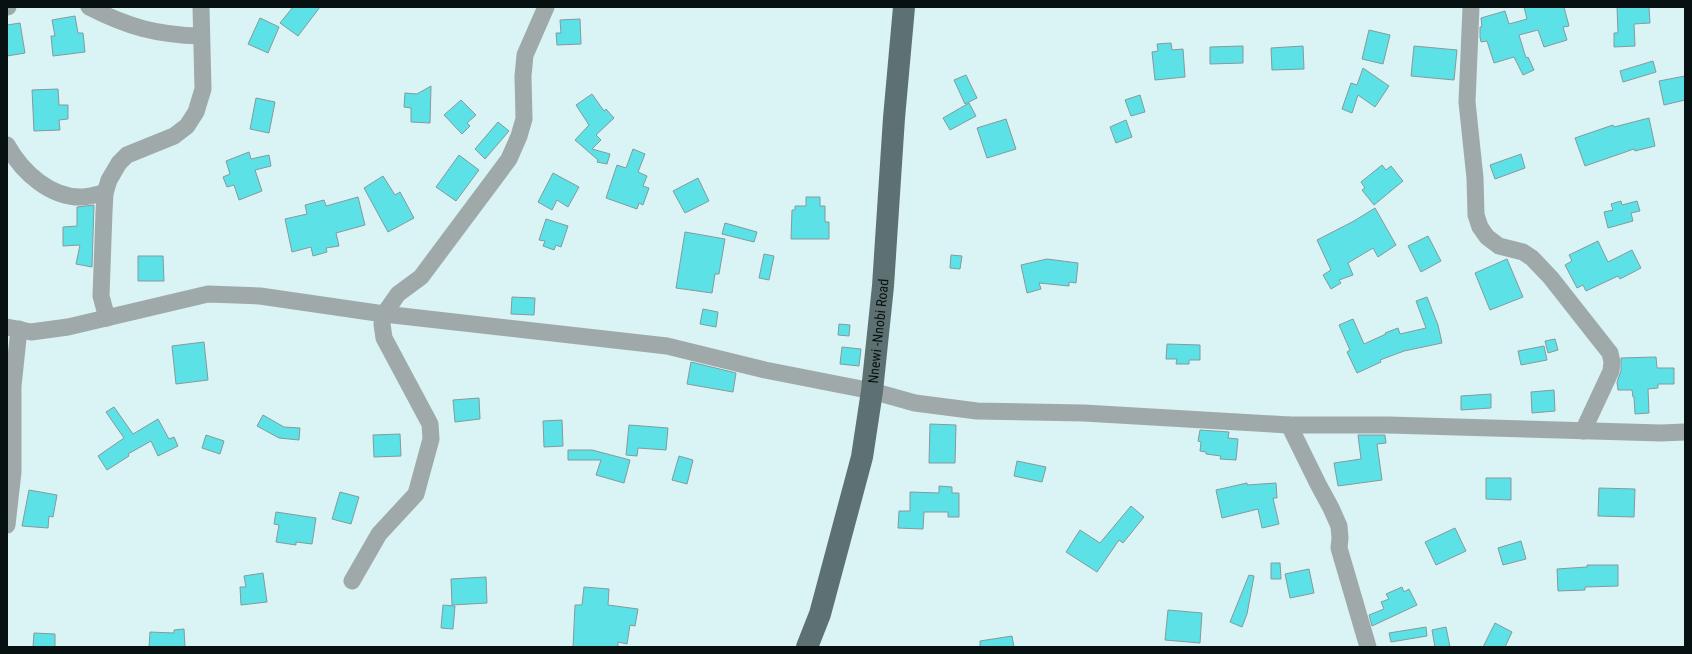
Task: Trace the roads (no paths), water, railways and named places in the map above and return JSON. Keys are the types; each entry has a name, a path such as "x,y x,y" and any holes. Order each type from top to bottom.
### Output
{"main road":[{"name":"Nnewi -Nnobi Road","path":"807,647 820,614 860,464 872,391 883,286 894,118 904,7"}],"street":[{"path":"89,7 125,24 152,32 201,36"},
{"path":"108,318 101,296 105,193 109,180 115,169 127,155 174,136 187,126 196,112 203,89 201,7"},
{"path":"352,581 379,534 416,494 431,439 430,424 384,338 382,324 384,314 398,294 421,277 509,160 524,119 523,76 525,55 546,7"},
{"path":"1471,7 1467,102 1475,178 1476,214 1480,227 1487,237 1499,246 1524,252 1532,258 1551,278 1610,353 1612,371 1583,431"},
{"path":"7,145 36,181 58,193 83,197 105,193"},
{"path":"7,525 13,472 13,328 31,332 61,328 208,294 260,296 384,314 667,346 765,370 872,391 915,404 977,411 1061,412 1289,425 1388,425 1661,433 1685,432"},
{"path":"1289,425 1318,484 1332,508 1339,526 1339,548 1368,647"}]}
